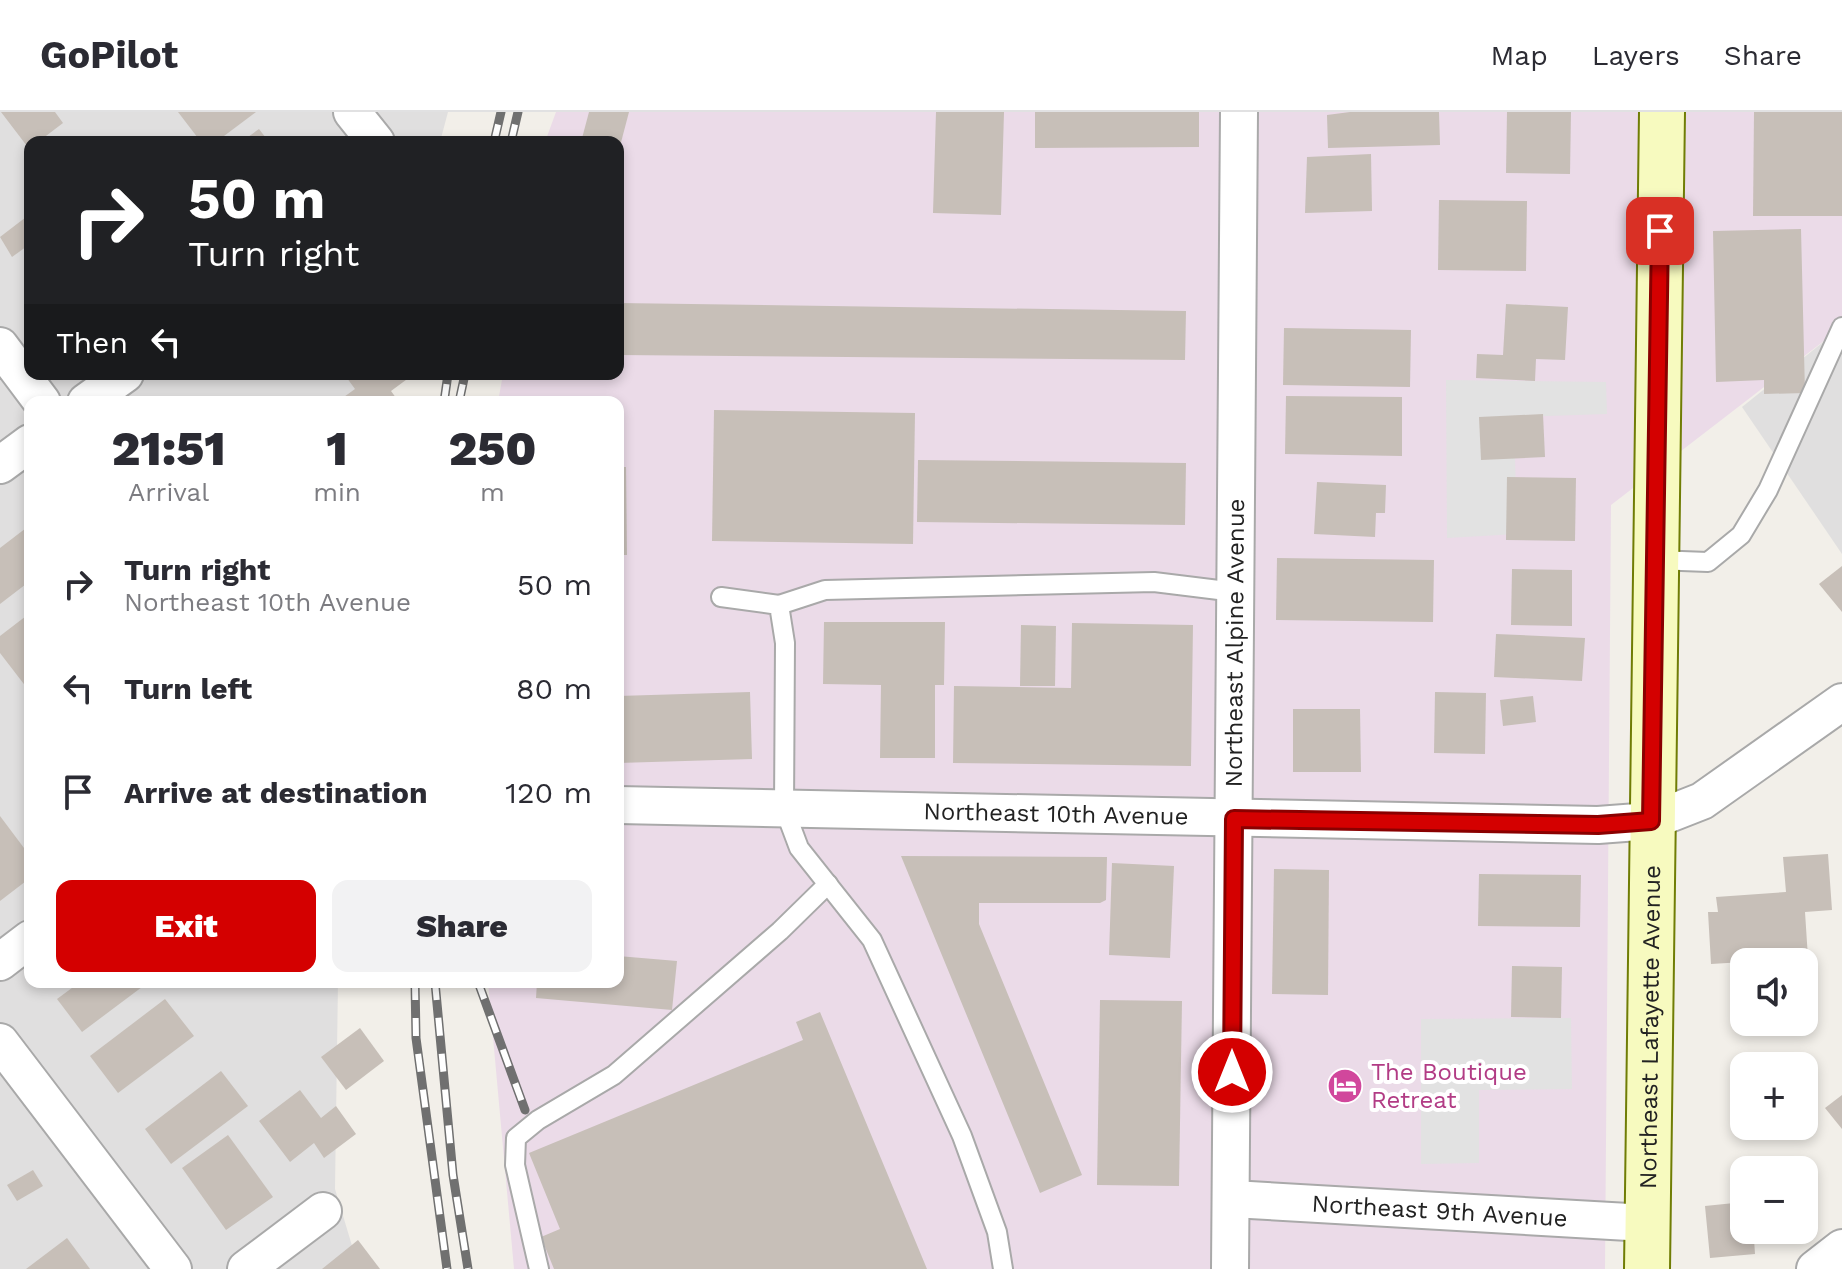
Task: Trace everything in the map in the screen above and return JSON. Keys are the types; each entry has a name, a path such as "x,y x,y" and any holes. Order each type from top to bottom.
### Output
{"main road":[{"name":"Northeast Lafayette Avenue","path":"1647,1269 1662,112"}],"street":[{"path":"352,112 371,136"},
{"name":"Northeast Alpine Avenue","path":"1230,1269 1239,112"},
{"path":"0,346 24,378"},
{"path":"94,396 117,380"},
{"path":"0,465 24,447"},
{"name":"Northeast 10th Avenue","path":"624,805 1598,825 1651,821 1702,801 1841,706"},
{"path":"0,962 24,944"},
{"path":"0,1042 173,1269"},
{"name":"Northeast 9th Avenue","path":"1232,1199 1646,1223"},
{"path":"246,1269 323,1211"},
{"path":"1815,1269 1842,1248"}],"lane":[{"path":"1655,560 1708,562 1741,535 1768,490 1842,327"},
{"path":"721,597 779,605 825,590 1154,582 1235,592"},
{"path":"779,605 785,643 784,808 799,848 872,940 962,1136 997,1232 1003,1269"},
{"path":"539,1269 515,1165 516,1138 538,1120 614,1075 780,931 828,884"}],"shaded area":[{"path":"0,112 448,112 442,136 24,136 24,380 377,380 373,396 24,396 24,988 338,988 335,1189 359,1269 0,1269"},
{"path":"556,112 1842,112 1842,327 1611,505 1605,1269 514,1269 489,988 624,988 624,396 499,396 502,380 624,380 624,136 547,136"},
{"path":"1842,327 1842,554 1742,407"},
{"path":"1446,380 1606,382 1607,414 1514,417 1517,534 1447,538"},
{"path":"1571,1018 1572,1089 1479,1090 1479,1163 1421,1164 1421,1019"}],"building":[{"path":"1,112 55,112 63,123 46,136 24,136 24,142"},
{"path":"178,112 256,112 224,136 196,136"},
{"path":"589,112 629,112 623,136 583,136"},
{"path":"936,112 1004,112 1001,215 933,213"},
{"path":"1035,112 1199,112 1199,147 1035,148"},
{"path":"1439,112 1440,145 1328,148 1327,115"},
{"path":"1507,112 1571,112 1570,174 1506,173"},
{"path":"1754,112 1842,112 1842,216 1753,216"},
{"path":"259,129 264,136 249,136"},
{"path":"1371,154 1372,211 1305,213 1307,157"},
{"path":"1439,200 1527,201 1526,271 1438,270"},
{"path":"24,219 24,248 12,257 0,237"},
{"path":"1801,229 1805,393 1764,394 1764,380 1716,382 1713,231"},
{"path":"624,303 1186,311 1185,360 624,355"},
{"path":"1506,304 1568,307 1565,360 1536,359 1535,381 1476,378 1477,354 1503,355"},
{"path":"1284,328 1411,330 1410,387 1283,385"},
{"path":"348,380 406,380 391,391 395,396 345,396 355,389"},
{"path":"1286,396 1402,397 1402,456 1285,454"},
{"path":"714,410 915,413 913,544 712,541"},
{"path":"1543,414 1545,457 1481,460 1479,417"},
{"path":"918,460 1186,463 1185,525 917,522"},
{"path":"624,467 626,467 627,555 624,555"},
{"path":"1507,477 1576,478 1575,541 1506,540"},
{"path":"1317,482 1386,485 1385,513 1376,513 1375,537 1314,534"},
{"path":"24,530 24,586 0,604 0,548"},
{"path":"1277,558 1434,560 1433,622 1276,620"},
{"path":"1842,566 1842,612 1819,584"},
{"path":"1512,569 1572,570 1572,626 1511,625"},
{"path":"24,618 24,684 0,653 0,636"},
{"path":"824,622 945,622 944,685 935,685 935,758 880,758 881,685 823,684"},
{"path":"1072,623 1193,625 1191,766 953,763 954,686 1071,688"},
{"path":"1021,625 1056,626 1055,686 1020,686"},
{"path":"1496,634 1585,638 1582,681 1494,677"},
{"path":"750,692 752,759 624,763 624,696"},
{"path":"1435,692 1486,693 1485,754 1434,753"},
{"path":"1533,696 1536,722 1503,726 1500,700"},
{"path":"1293,709 1360,709 1361,772 1293,772"},
{"path":"0,816 24,848 24,883 0,901"},
{"path":"1828,854 1832,910 1805,912 1807,948 1730,948 1730,963 1711,964 1708,912 1718,912 1716,897 1786,892 1783,857"},
{"path":"901,856 1107,857 1106,900 1100,903 979,903 979,924 1082,1175 1040,1193"},
{"path":"1112,863 1174,866 1170,958 1109,955"},
{"path":"1274,869 1329,870 1328,995 1272,994"},
{"path":"1479,874 1581,875 1580,927 1478,926"},
{"path":"624,957 677,961 672,1010 536,998 537,988 624,988"},
{"path":"1512,966 1562,967 1561,1018 1511,1017"},
{"path":"72,988 141,988 82,1032 57,999"},
{"path":"165,999 194,1036 118,1093 90,1056"},
{"path":"1100,1000 1182,1001 1179,1186 1097,1185"},
{"path":"820,1012 927,1269 554,1269 541,1237 560,1229 529,1153 803,1040 796,1022"},
{"path":"360,1028 384,1061 346,1090 321,1057"},
{"path":"221,1071 248,1106 171,1164 145,1129"},
{"path":"300,1090 321,1118 336,1106 356,1134 324,1158 314,1143 290,1162 259,1121"},
{"path":"1842,1095 1842,1129 1825,1108"},
{"path":"228,1135 273,1197 226,1230 182,1168"},
{"path":"33,1170 43,1186 17,1201 7,1185"},
{"path":"1730,1203 1730,1244 1754,1244 1755,1254 1710,1258 1705,1206"},
{"path":"67,1238 90,1269 26,1269"},
{"path":"358,1240 380,1269 322,1269"}],"railway":[{"path":"495,136 501,112"},
{"path":"512,136 518,112"},
{"path":"445,396 447,380"},
{"path":"460,396 464,380"},
{"path":"415,988 416,1038 447,1269"},
{"path":"436,988 453,1175 468,1269"},
{"path":"480,988 525,1110"}],"place":[{"name":"The Boutique Retreat","path":"1345,1086"}],"route":[{"path":"1232,1072 1234,819 1598,825 1651,821 1660,231"}]}
